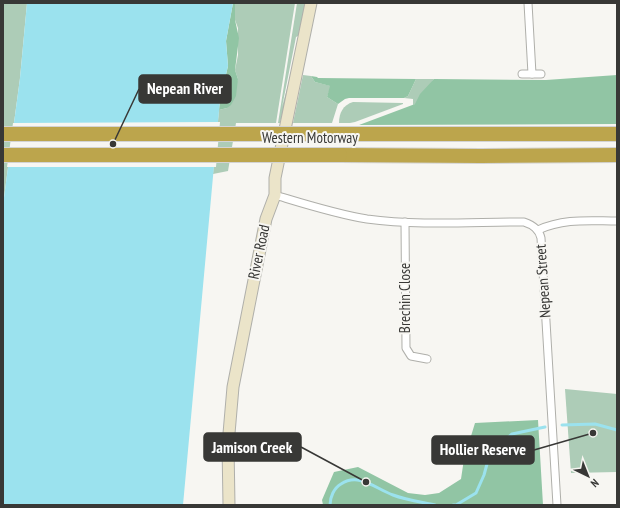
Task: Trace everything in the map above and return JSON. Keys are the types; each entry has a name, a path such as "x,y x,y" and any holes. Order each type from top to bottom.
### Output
{"highway":[{"name":"Western Motorway","path":"3,134 617,134"},
{"name":"Western Motorway","path":"3,155 617,155"}],"street":[{"name":"River Road","path":"229,505 228,445 233,387 266,219 276,195 275,178 311,3"},
{"path":"528,3 532,74"},
{"path":"522,74 541,74"},
{"name":"Nepean Street","path":"276,195 326,210 366,218 405,222 524,222 533,225 538,230 541,238 557,505"},
{"path":"538,230 554,223 567,221 617,221"},
{"name":"Brechin Close","path":"405,222 406,348 411,356 427,359"}],"green space":[{"path":"3,3 27,3 20,78 3,205"},
{"path":"233,3 235,3 235,20 239,38 235,70 238,79 236,96 231,105 227,108 219,110 228,66 226,41"},
{"path":"235,3 295,3 276,123 236,123 228,171 213,174 219,110 227,108 238,79 235,70 238,55 238,28 235,20"},
{"path":"297,3 305,3 300,35 296,37 282,107 288,85 289,86 280,123 278,123"},
{"path":"303,75 311,76 315,82 331,86 327,97 338,104 332,123 293,123"},
{"path":"617,75 617,124 359,125 415,104 420,94 434,79 546,80"},
{"path":"311,76 318,78 416,79 408,96 404,98 349,98 338,104 327,97 330,86 315,82"},
{"path":"416,79 434,79 416,104 413,105 413,99 404,98 408,96"},
{"path":"353,102 403,104 355,122 339,123 344,107"},
{"path":"565,389 617,394 617,472 571,473"},
{"path":"538,420 543,505 323,505 322,500 334,472 358,467 408,493 425,495 439,493 461,479 464,459 475,423"}],"water":[{"path":"27,3 233,3 226,41 228,66 220,100 183,505 3,505 3,205 20,78"}],"pier":[{"path":"220,122 216,167 7,167 13,123"}],"waterway":[{"path":"562,425 595,424 617,430"},
{"path":"453,505 456,505 476,493 484,475 490,453 512,434 545,427"},
{"path":"330,505 334,490 341,484 354,480 367,483 398,497 435,505"}],"place":[{"name":"Nepean River","path":"113,144"},
{"name":"Hollier Reserve","path":"593,433"},
{"name":"Jamison Creek","path":"366,482"}]}
